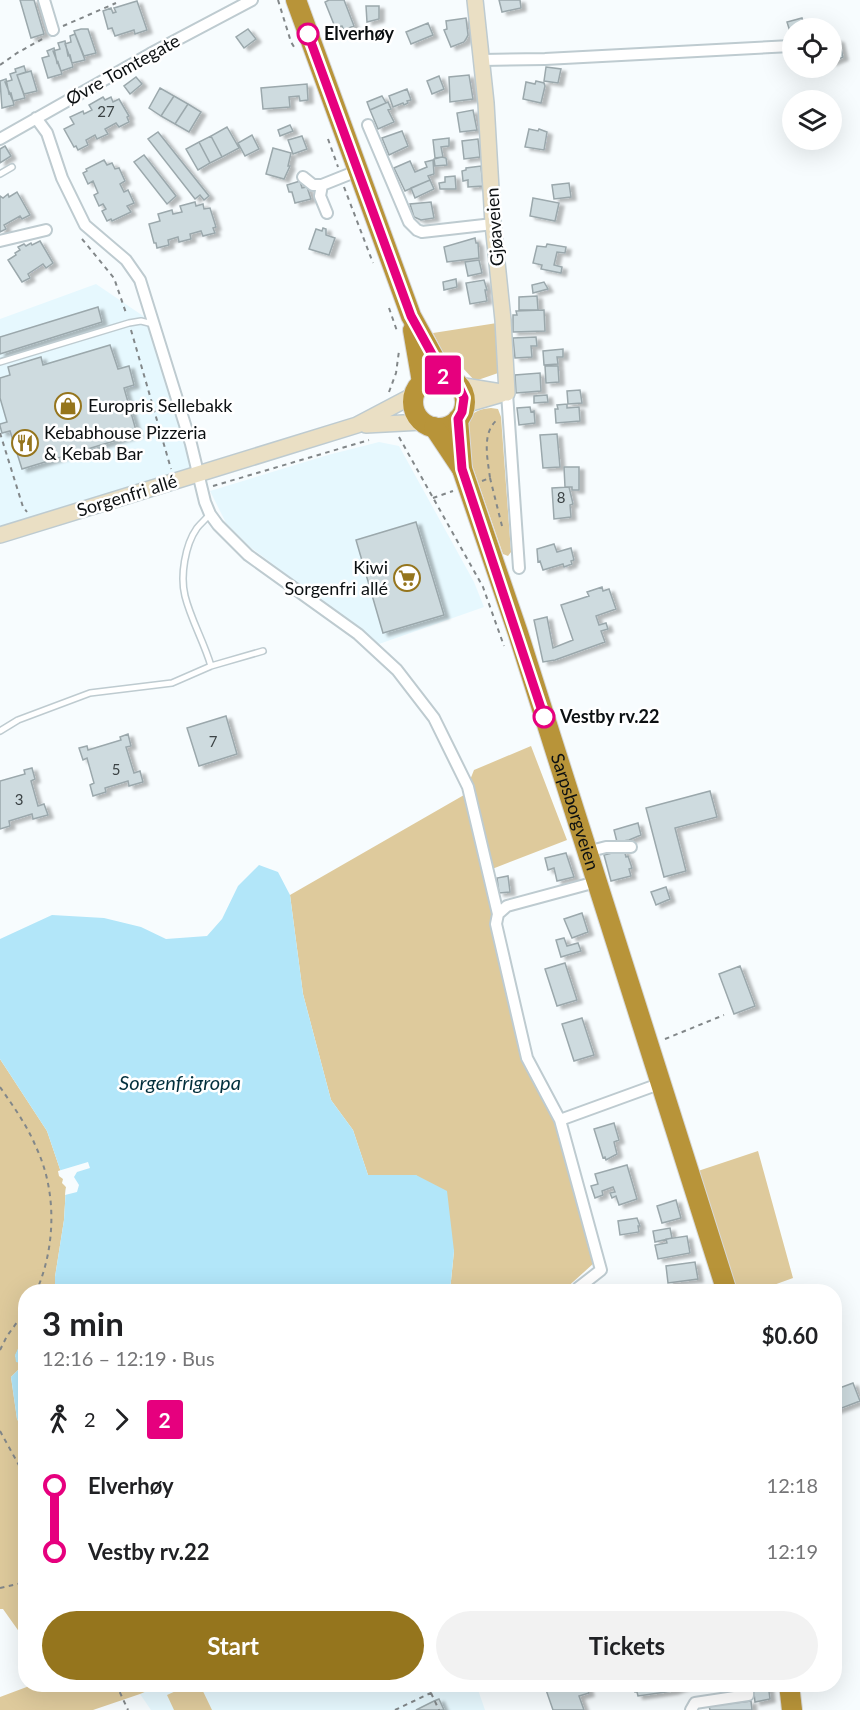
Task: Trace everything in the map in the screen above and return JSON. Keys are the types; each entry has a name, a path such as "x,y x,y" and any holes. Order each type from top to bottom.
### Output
{"highway":[{"path":"296,0 349,174 411,316 464,398 461,412 450,424 428,424 414,410 418,388 411,316"},
{"path":"418,388 429,378 451,381"},
{"name":"Sarpsborgveien","path":"461,412 462,469 518,633 723,1284"},
{"name":"Sarpsborgveien","path":"428,424 462,469"},
{"path":"790,1692 792,1710"}],"street":[{"path":"44,0 53,30"},
{"name":"Gjøaveien","path":"475,0 488,125 519,568"},
{"name":"Øvre Tomtegate","path":"0,139 248,1"},
{"path":"482,60 782,46"},
{"path":"36,118 48,133 62,178 85,225 126,260 140,280 191,444 210,514 248,555 366,641 397,670 434,718 468,787 498,914 496,924 527,1058 560,1120 601,1270 584,1284"},
{"path":"368,125 409,222 417,230 429,232 494,224"},
{"path":"303,177 313,185 322,185 349,174"},
{"path":"322,185 320,196 327,213"},
{"path":"0,241 46,230"},
{"path":"451,381 507,393"},
{"name":"Sorgenfri allé","path":"0,535 391,416 418,388"},
{"path":"461,412 507,393"},
{"path":"391,416 428,424"},
{"path":"586,852 606,847 631,847"},
{"name":"Sarpsborgveien","path":"498,914 507,906 596,882"},
{"path":"560,1120 659,1084"},
{"path":"691,1710 695,1703 748,1695 748,1692"}],"lane":[{"path":"0,174 12,167"},
{"path":"0,362 129,323 141,321 154,324"},
{"path":"210,514 196,529 190,545 184,573 184,593 211,666"},
{"path":"0,731 18,720 90,693 164,685 211,666 263,651"}],"path":[{"path":"278,0 291,42 297,51"},
{"path":"327,133 349,174 374,264"},
{"path":"80,235 114,278 175,481"},
{"path":"388,305 398,334"},
{"path":"400,343 396,374 387,399 391,416 433,498 483,586 506,652"},
{"path":"503,530 490,478 486,444 493,423 508,415"},
{"path":"0,433 24,507 29,513 38,514 41,522"},
{"path":"203,489 375,439"},
{"path":"476,483 490,478"},
{"path":"433,498 459,489"},
{"path":"648,1045 724,1015"},
{"path":"0,1087 38,1149 48,1183 50,1236 45,1266 39,1284"},
{"path":"0,1350 18,1321"},
{"path":"0,1431 18,1464"},
{"path":"0,1588 18,1583"},
{"path":"120,1692 128,1710"},
{"path":"395,1710 431,1693 439,1710"}],"shaded area":[{"path":"96,284 155,324 198,474 0,535 0,319"},
{"path":"497,323 501,372 475,381 460,365 446,358 433,333"},
{"path":"491,408 498,409 501,417 511,552 508,556 503,554 462,436 474,413"},
{"path":"379,442 399,446 474,582 484,607 379,644 250,547 226,523 210,491"},
{"path":"531,746 567,840 487,871 528,1063 560,1118 594,1263 571,1284 451,1284 454,1251 416,1175 368,1175 353,1130 331,1100 303,994 290,895 464,795 474,770"},
{"path":"0,1059 47,1131 66,1187 55,1284 18,1284 18,1349 15,1356 18,1360 18,1370 11,1377 18,1421 18,1630 3,1609 0,1609"},
{"path":"758,1151 793,1278 776,1284 725,1284 689,1174"},
{"path":"18,1690 145,1692 93,1710 0,1710 0,1697"},
{"path":"144,1692 479,1692 485,1710 151,1710 140,1694"},
{"path":"174,1692 203,1692 212,1710 174,1710 167,1695"}],"water":[{"name":"Sorgenfrigropa","path":"259,865 278,872 290,895 303,994 331,1100 353,1130 368,1175 416,1175 447,1191 454,1251 451,1284 55,1284 66,1187 47,1131 0,1059 0,939 52,915 104,918 141,927 166,939 207,936 222,919 238,886"},
{"path":"18,1349 18,1362 16,1362 15,1355"},
{"path":"18,1370 18,1421 17,1419 11,1377"}],"pier":[{"path":"88,1162 90,1168 77,1172 74,1177 79,1185 77,1192 65,1195 66,1187 58,1171"}],"building":[{"path":"20,0 34,0 44,34 31,38"},
{"path":"344,0 354,26 344,30 342,26 335,27 325,2"},
{"path":"499,0 520,0 521,8 502,12"},
{"path":"137,1 147,30 135,34 134,30 115,36 112,28 108,29 103,11 111,8 113,13 116,12 114,8"},
{"path":"366,6 379,6 379,19 367,22"},
{"path":"466,18 468,35 466,39 451,47 444,30 447,29 446,21"},
{"path":"428,23 433,35 411,44 406,32"},
{"path":"88,29 96,53 84,56 74,31"},
{"path":"248,29 256,39 244,48 236,37"},
{"path":"75,34 85,60 72,63 65,44 71,42 70,36"},
{"path":"65,41 73,67 61,71 53,51 60,49 58,43"},
{"path":"54,48 62,74 48,78 42,58 49,56 47,51"},
{"path":"24,66 26,72 17,75 25,98 13,101 5,82 12,80 10,74 16,72 15,69"},
{"path":"546,67 561,69 558,83 544,81"},
{"path":"31,71 37,91 24,94 17,75"},
{"path":"469,75 473,99 450,102 449,77"},
{"path":"439,76 444,89 432,94 427,81"},
{"path":"136,77 142,84 130,94 124,86"},
{"path":"6,79 14,105 2,108 0,81"},
{"path":"536,81 544,83 545,86 541,103 523,99 526,82 535,84"},
{"path":"307,84 308,100 300,101 299,96 289,97 290,107 263,109 261,88"},
{"path":"160,88 174,96 161,116 149,108"},
{"path":"407,89 411,100 404,105 403,103 393,107 389,96"},
{"path":"174,96 188,104 175,124 161,116"},
{"path":"382,96 386,103 370,110 367,102"},
{"path":"103,97 105,100 111,97 113,102 119,99 129,116 127,117 129,122 119,127 116,123 105,129 108,134 97,139 95,135 86,140 88,145 78,150 64,129 74,124 70,117 92,110 89,105"},
{"path":"388,102 391,109 388,110 394,122 378,129 370,110"},
{"path":"188,104 201,112 189,132 175,124"},
{"path":"473,110 477,130 460,132 457,113"},
{"path":"290,125 293,131 280,136 278,130"},
{"path":"227,127 239,148 222,157 211,136"},
{"path":"529,129 547,132 544,150 525,147"},
{"path":"402,131 408,146 389,155 382,138"},
{"path":"158,132 209,196 204,200 200,195 195,199 148,139"},
{"path":"252,135 259,149 245,156 238,143"},
{"path":"211,136 222,157 210,163 199,142"},
{"path":"302,136 307,149 293,154 288,140"},
{"path":"449,138 449,146 441,147 443,157 435,158 433,140"},
{"path":"478,139 480,157 464,159 462,141"},
{"path":"199,142 210,163 198,170 186,149"},
{"path":"5,146 11,156 0,163 0,149"},
{"path":"273,148 291,153 288,166 290,166 284,179 266,174"},
{"path":"144,155 176,196 167,204 134,162"},
{"path":"446,158 447,165 435,166 434,159"},
{"path":"104,160 107,165 112,163 115,169 119,168 125,181 120,184 124,192 128,190 134,203 127,206 131,212 112,221 111,219 107,221 102,211 106,209 103,204 99,206 94,195 98,193 93,181 88,184 83,173 87,171 86,169"},
{"path":"433,160 434,174 428,176 430,180 405,191 394,168 410,161 415,172 427,167 425,162"},
{"path":"481,166 483,186 468,187 468,180 463,181 462,171 466,168"},
{"path":"455,176 456,189 440,189 439,183 445,182 445,177"},
{"path":"430,180 434,189 415,198 411,188"},
{"path":"300,181 302,188 307,187 311,199 295,203 287,185"},
{"path":"569,183 571,197 554,199 552,185"},
{"path":"17,192 30,215 22,219 20,216 4,225 6,229 0,232 0,196 3,198 8,194 9,197"},
{"path":"533,198 559,203 555,221 530,216"},
{"path":"195,202 196,206 203,204 204,209 210,208 216,227 213,228 215,233 203,236 201,231 190,234 191,239 179,242 178,237 168,240 169,245 157,248 149,224 160,221 158,214 172,210 173,214 182,212 180,206"},
{"path":"431,202 434,218 421,220 414,217 410,204"},
{"path":"323,228 326,229 326,235 335,238 329,255 309,249 316,229 322,231"},
{"path":"475,238 478,243 479,258 447,262 444,247"},
{"path":"40,241 53,263 46,268 43,264 28,274 30,278 22,282 8,260 20,250 18,247"},
{"path":"547,244 566,247 565,253 557,252 554,265 562,267 561,273 541,269 542,265 533,263 537,246 546,247"},
{"path":"479,260 482,273 468,276 465,262"},
{"path":"456,279 457,287 444,290 443,282"},
{"path":"484,280 487,301 470,304 466,283"},
{"path":"544,282 548,289 533,293 532,285"},
{"path":"537,296 538,310 519,310 519,297"},
{"path":"98,307 102,322 0,354 0,337"},
{"path":"544,310 545,331 513,332 513,315 517,315 516,311"},
{"path":"536,337 537,346 531,346 532,357 515,358 513,338"},
{"path":"110,345 118,369 129,366 134,385 124,388 137,434 22,469 10,431 2,433 0,426 7,422 0,398 0,378 10,375 8,367 41,357 43,365"},
{"path":"563,349 563,357 557,357 558,364 544,365 543,351"},
{"path":"545,366 558,366 559,382 546,383"},
{"path":"540,373 541,391 516,393 515,375"},
{"path":"580,390 582,403 568,404 567,391"},
{"path":"547,395 548,402 534,403 534,396"},
{"path":"567,404 567,408 579,407 580,421 556,423 557,405"},
{"path":"530,407 531,412 534,411 535,423 519,425 517,408"},
{"path":"557,434 560,467 543,468 540,435"},
{"path":"564,467 579,467 579,490 565,487"},
{"path":"569,487 573,504 570,505 571,517 554,519 552,488"},
{"path":"416,522 444,615 383,633 356,540"},
{"path":"554,544 557,552 571,548 574,560 571,561 572,564 564,567 563,564 543,570 540,561 538,562 537,549"},
{"path":"602,587 603,591 609,589 616,609 596,616 599,625 606,623 608,629 601,631 605,642 543,662 534,620 547,617 553,648 573,640 561,605 589,596 587,592"},
{"path":"226,716 237,754 199,766 187,728"},
{"path":"128,734 131,746 126,747 134,773 140,771 143,782 129,786 128,781 105,788 106,792 93,796 90,785 94,783 87,758 83,760 79,748 87,746 88,750 121,740 120,737"},
{"path":"32,768 35,779 31,781 38,806 44,804 48,815 33,819 32,814 9,821 10,826 0,829 0,781 25,774 24,770"},
{"path":"710,791 717,817 675,828 686,871 664,877 646,808"},
{"path":"638,823 641,835 617,842 614,830"},
{"path":"624,850 632,868 629,869 631,876 611,881 604,855"},
{"path":"566,853 574,877 557,881 554,868 548,870 545,858"},
{"path":"508,876 510,892 499,893 497,878"},
{"path":"666,887 670,899 656,905 651,892"},
{"path":"582,913 588,932 572,938 564,919"},
{"path":"564,938 567,946 578,943 581,951 561,957 556,940"},
{"path":"565,963 577,1000 557,1006 545,969"},
{"path":"740,966 755,1006 734,1014 719,974"},
{"path":"582,1018 594,1055 574,1061 562,1024"},
{"path":"614,1123 619,1140 614,1142 617,1154 606,1160 605,1157 603,1158 594,1129"},
{"path":"627,1165 637,1199 619,1205 616,1196 612,1198 610,1193 615,1192 613,1187 602,1191 603,1195 595,1198 591,1186 598,1184 595,1174"},
{"path":"676,1200 681,1218 662,1223 657,1206"},
{"path":"637,1218 640,1226 638,1226 639,1232 620,1235 618,1221"},
{"path":"670,1228 672,1238 655,1242 653,1231"},
{"path":"687,1236 690,1253 658,1259 655,1245 667,1243 666,1239"},
{"path":"695,1262 698,1279 668,1283 666,1266"},
{"path":"853,1383 860,1401 842,1408 842,1387"},
{"path":"547,1692 589,1692 579,1696 584,1710 553,1710"},
{"path":"637,1692 666,1692 638,1696"},
{"path":"754,1692 769,1692 770,1699 755,1702"},
{"path":"439,1699 444,1710 416,1710 434,1701"},
{"path":"751,1701 752,1710 710,1710 709,1706"}],"bus line":[{"name":"2","path":"308,34 411,316 444,376 452,380 462,391 464,405 458,419 462,469 544,717"}],"place":[{"name":"Elverhøy","path":"308,34"},
{"name":"Europris Sellebakk","path":"68,406"},
{"name":"Kebabhouse Pizzeria & Kebab Bar","path":"25,443"},
{"name":"Kiwi Sorgenfri allé","path":"407,578"},
{"name":"Vestby rv.22","path":"544,717"}]}
